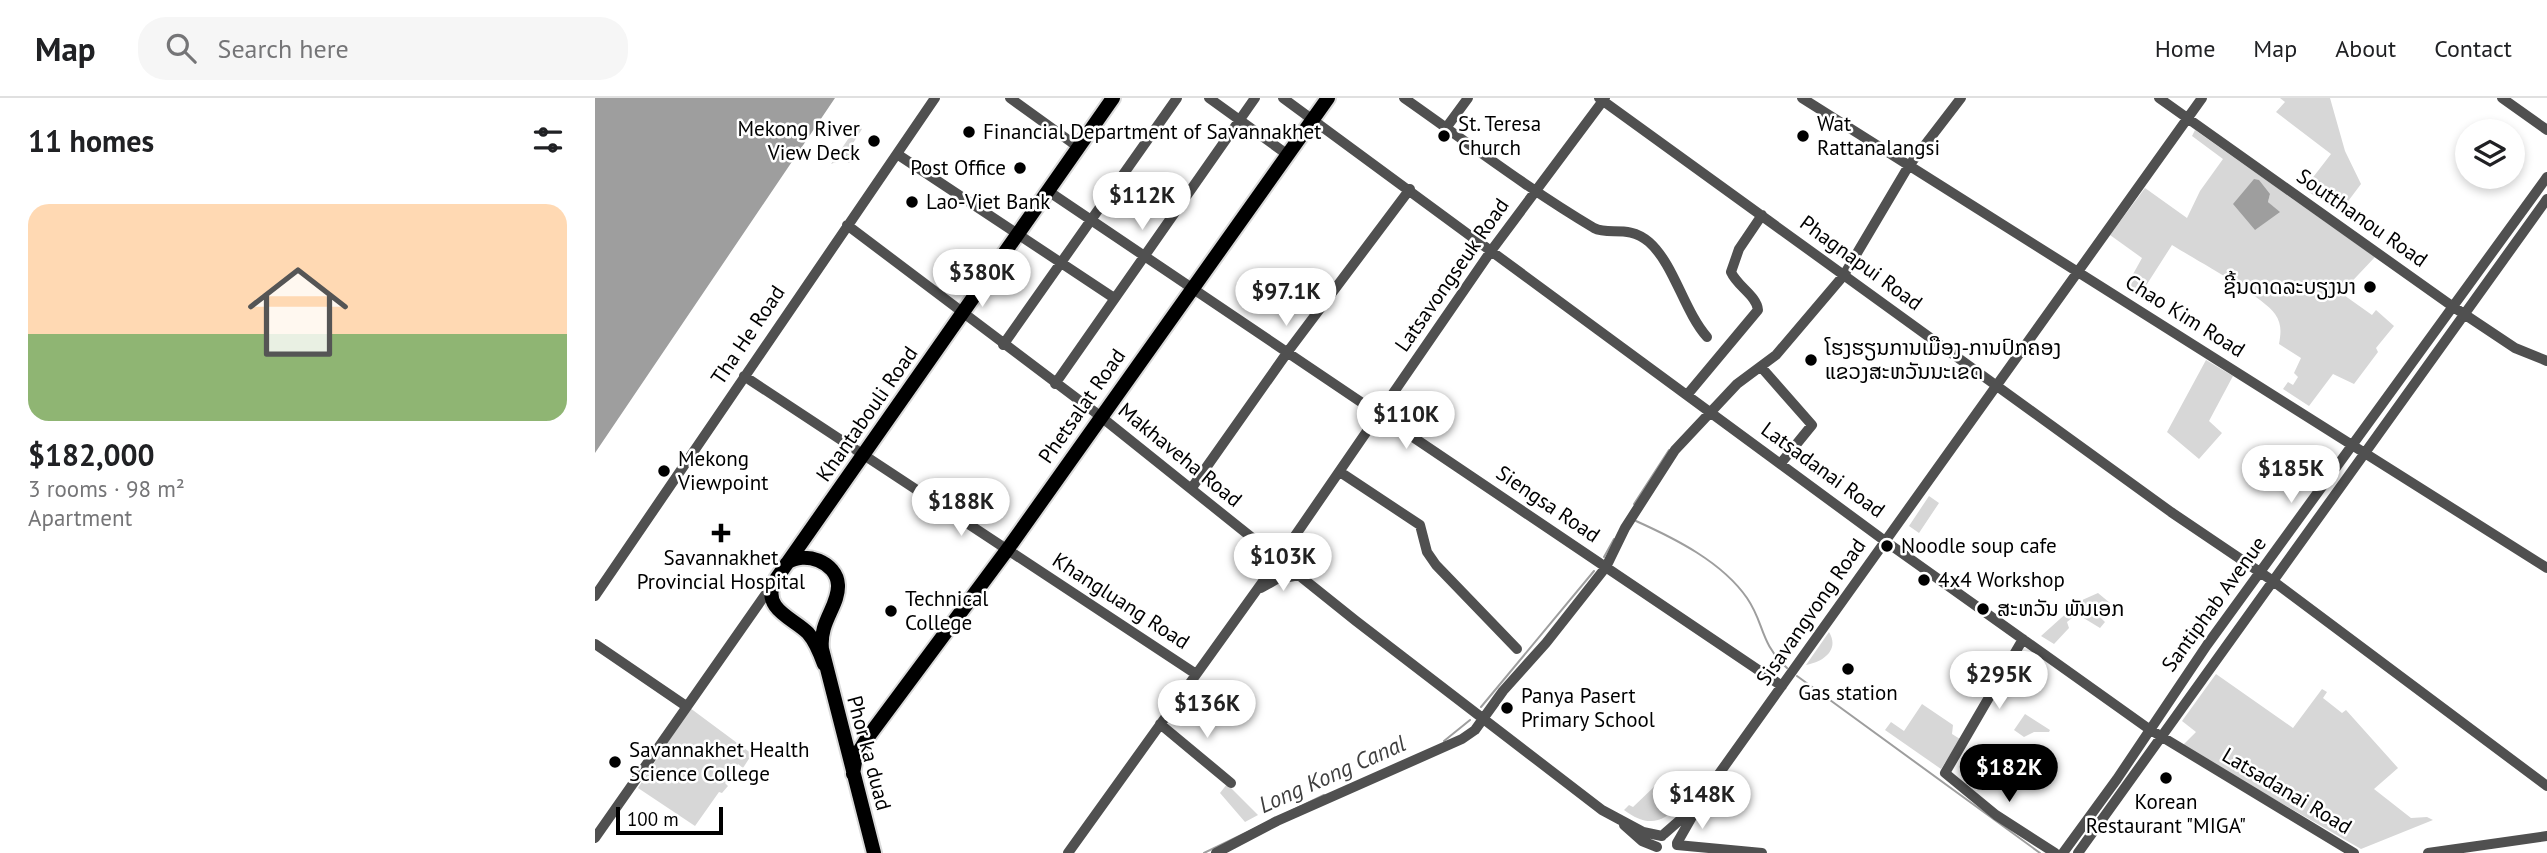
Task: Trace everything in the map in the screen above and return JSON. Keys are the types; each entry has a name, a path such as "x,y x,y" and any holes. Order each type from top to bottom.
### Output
{"main road":[{"name":"Khantabouli Road","path":"774,582 1113,98"},
{"name":"Phetsalat Road","path":"853,774 856,756 868,737 1007,550 1100,415 1328,98"},
{"path":"785,566 796,557 809,557 829,568 837,579 838,593 822,631 824,664"},
{"path":"774,582 771,599 780,612 807,632 824,664"},
{"name":"Phor ka duad","path":"824,664 874,853"},
{"path":"841,730 850,741 868,737"}],"street":[{"name":"Tha He Road","path":"595,596 935,98"},
{"path":"1010,98 1078,147"},
{"path":"1003,345 1177,98"},
{"path":"1209,98 1288,155"},
{"path":"1055,384 1255,98"},
{"name":"Latsadanai Road","path":"1283,98 1885,541 2149,729 2354,853"},
{"path":"1404,98 1535,190 1598,230 1626,229 1650,242 1695,324 1707,337"},
{"path":"1446,128 1468,98"},
{"name":"Chao Kim Road","path":"1802,98 2547,568"},
{"path":"1216,853 1277,821 1462,739 1475,730 1606,567 1625,528 1675,450 1712,414 1737,384 1776,355 1844,275 1908,167 1961,98"},
{"name":"Soutthanou Road","path":"2159,98 2452,306 2515,348 2547,361"},
{"name":"Sisavangvong Road","path":"1696,806 2202,98"},
{"path":"2502,98 2547,130"},
{"name":"Latsavongseuk Road","path":"1068,853 1256,592 1491,251 1602,99"},
{"name":"Phagnapui Road","path":"1602,99 1996,385 2273,581 2547,786"},
{"path":"897,154 1114,299"},
{"name":"Santiphab Avenue","path":"2063,853 2352,444 2547,177"},
{"path":"1191,489 1289,350 1410,189"},
{"name":"Siengsa Road","path":"1048,191 1143,257 1289,350 1782,686"},
{"name":"Santiphab Avenue","path":"2078,853 2159,736 2547,199"},
{"path":"1687,395 1758,310 1757,303 1735,281 1731,272 1739,249 1762,215"},
{"name":"Makhaveha Road","path":"847,225 1003,345 1100,415 1483,719 1602,810 1621,820 1642,841 1662,842 1671,835 1673,849"},
{"path":"1761,367 1812,425 1781,463"},
{"name":"Khangluang Road","path":"744,376 1196,674"},
{"path":"1340,472 1420,525 1427,552 1436,565 1517,649"},
{"path":"1256,592 1277,579 1300,575"},
{"path":"597,830 774,582"},
{"path":"748,617 761,608 780,612"},
{"path":"2023,639 1945,774 1996,815 2055,853"},
{"path":"595,644 686,706"},
{"path":"1160,724 1231,783"},
{"path":"1662,842 1696,806"},
{"path":"1696,806 1673,849 1762,853"},
{"path":"2428,853 2547,836"}],"shaded area":[{"path":"595,98 835,98 595,453"},
{"path":"2280,98 2330,98 2345,151 2361,184 2340,212 2304,189 2331,154 2276,112 2285,102"},
{"path":"857,126 862,129 848,151 854,156 849,163 844,159 831,164"},
{"path":"2195,130 2375,257 2341,293 2372,315 2376,310 2394,326 2376,348 2378,352 2354,384 2333,374 2309,406 2283,389 2288,382 2293,385 2298,377 2294,373 2301,358 2279,344 2279,321 2275,314 2243,288 2172,245 2140,295 2127,285 2142,258 2110,235 2145,188 2187,218 2200,191 2223,159 2192,136","holes":["2270,194 2268,202 2279,212 2233,204"]},
{"path":"2254,179 2259,180 2270,194 2268,202 2280,212 2255,230 2233,204"},
{"path":"2206,360 2233,376 2209,421 2222,433 2199,459 2167,432"},
{"path":"1929,496 1939,503 1919,533 1909,526"},
{"path":"2098,593 2110,603 2108,605 2102,601 2093,610 2105,622 2100,628 2077,614 2067,622 2069,628 2054,644 2041,636 2080,601"},
{"path":"1829,632 1832,638 1831,650 1824,658 1806,665"},
{"path":"2216,674 2293,728 2322,689 2327,692 2323,698 2342,713 2346,710 2398,768 2374,789 2411,818 2427,817 2433,820 2361,849 2182,746 2196,732 2182,721"},
{"path":"1922,704 1953,725 1952,734 1960,739 1941,769 1885,730 1891,722 1904,731"},
{"path":"690,708 752,754 743,768 738,764 725,783 728,786 722,793 719,792 695,826 638,788"},
{"path":"2025,714 2050,730 2049,732 2034,732 2024,737 2014,730"},
{"path":"1227,784 1258,815 1245,822 1220,793"},
{"path":"1656,785 1679,805 1673,812 1660,820 1646,821 1624,810 1629,805 1633,807"}],"waterway":[{"name":"Long Kong Canal","path":"1634,504 1669,450"},
{"path":"1636,521 1682,544 1725,573 1753,607 1771,650 1787,668"},
{"name":"Long Kong Canal","path":"1604,557 1614,539"},
{"name":"Long Kong Canal","path":"1481,707 1594,571"},
{"path":"1797,676 2040,853"},
{"name":"Long Kong Canal","path":"1444,741 1470,720"},
{"name":"Long Kong Canal","path":"1204,853 1324,795"}],"place":[{"name":"Financial Department of Savannakhet","path":"969,132"},
{"name":"St. Teresa Church","path":"1444,136"},
{"name":"Wat Rattanalangsi","path":"1803,136"},
{"name":"Mekong River View Deck","path":"874,141"},
{"name":"Post Office","path":"1020,168"},
{"name":"Lao-Viet Bank","path":"912,202"},
{"name":"ຊີ້ນດາດລະບຽງນາ","path":"2370,287"},
{"name":"ໂຮງຮຽນການເມືອງ-ການປົກຄອງ ແຂວງສະຫວັນນະເຂດ","path":"1811,360"},
{"name":"Mekong Viewpoint","path":"664,471"},
{"name":"Savannakhet Provincial Hospital","path":"721,533"},
{"name":"Noodle soup cafe","path":"1887,546"},
{"name":"4x4 Workshop","path":"1924,580"},
{"name":"ສະຫວັນ ພັນເອກ","path":"1983,609"},
{"name":"Technical College","path":"891,611"},
{"name":"Gas station","path":"1848,669"},
{"name":"Panya Pasert Primary School","path":"1507,708"},
{"name":"Savannakhet Health Science College","path":"615,762"},
{"name":"Korean Restaurant \"MIGA\"","path":"2166,778"}]}
